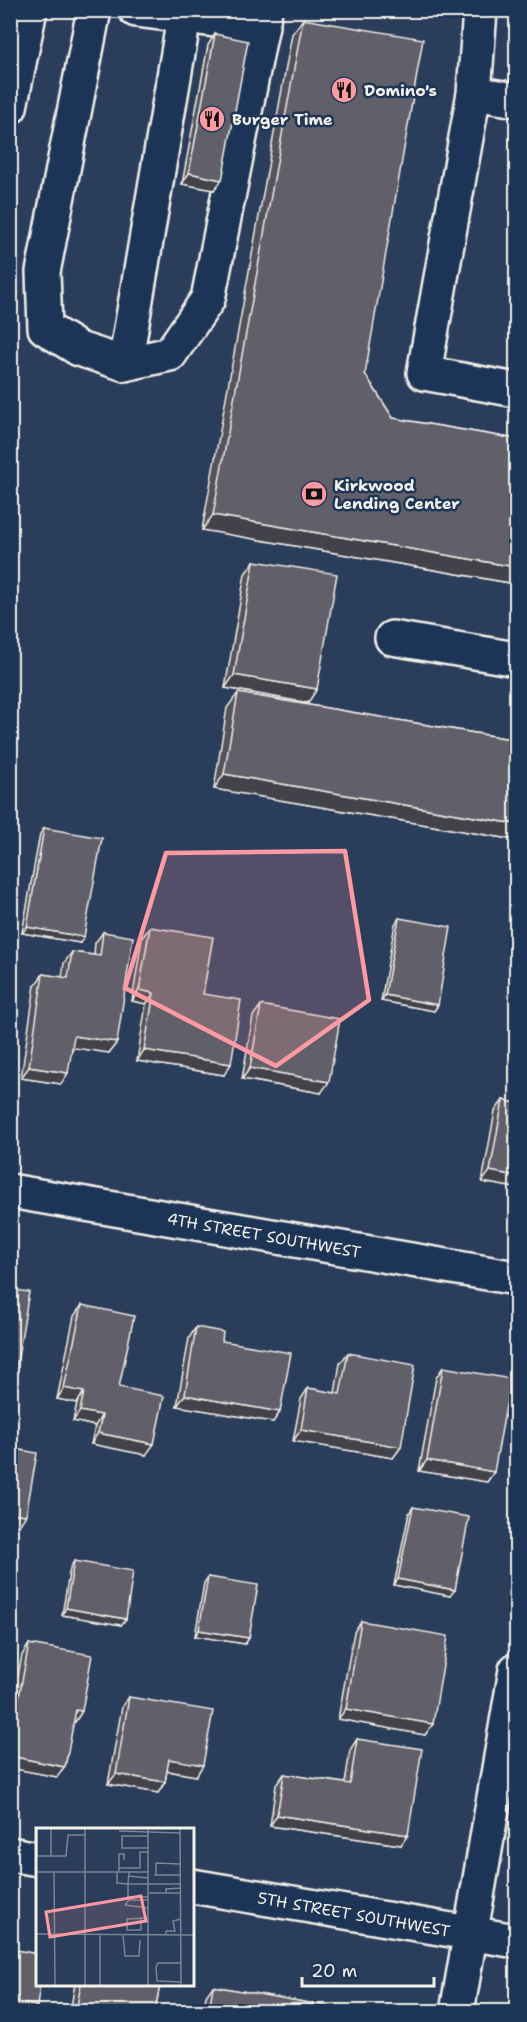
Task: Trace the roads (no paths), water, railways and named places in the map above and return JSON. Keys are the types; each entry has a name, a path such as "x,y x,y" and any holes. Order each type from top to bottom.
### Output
{"street":[{"path":"10,107 30,10"},
{"path":"94,10 43,272 45,328 79,349 125,364 170,354 208,299 263,18 184,18 136,10"},
{"path":"480,10 474,93 424,373 516,390"},
{"path":"125,364 184,18"},
{"path":"474,93 516,100"},
{"path":"392,638 516,659"},
{"name":"4TH STREET SOUTHWEST","path":"10,1191 516,1278"},
{"path":"457,2012 516,1670"},
{"path":"10,1854 36,1859"},
{"name":"5TH STREET SOUTHWEST","path":"194,1886 516,1941"}],"place":[{"name":"Domino's","path":"344,90"},
{"name":"Burger Time","path":"212,119"},
{"name":"Kirkwood Lending Center","path":"314,494"}]}
